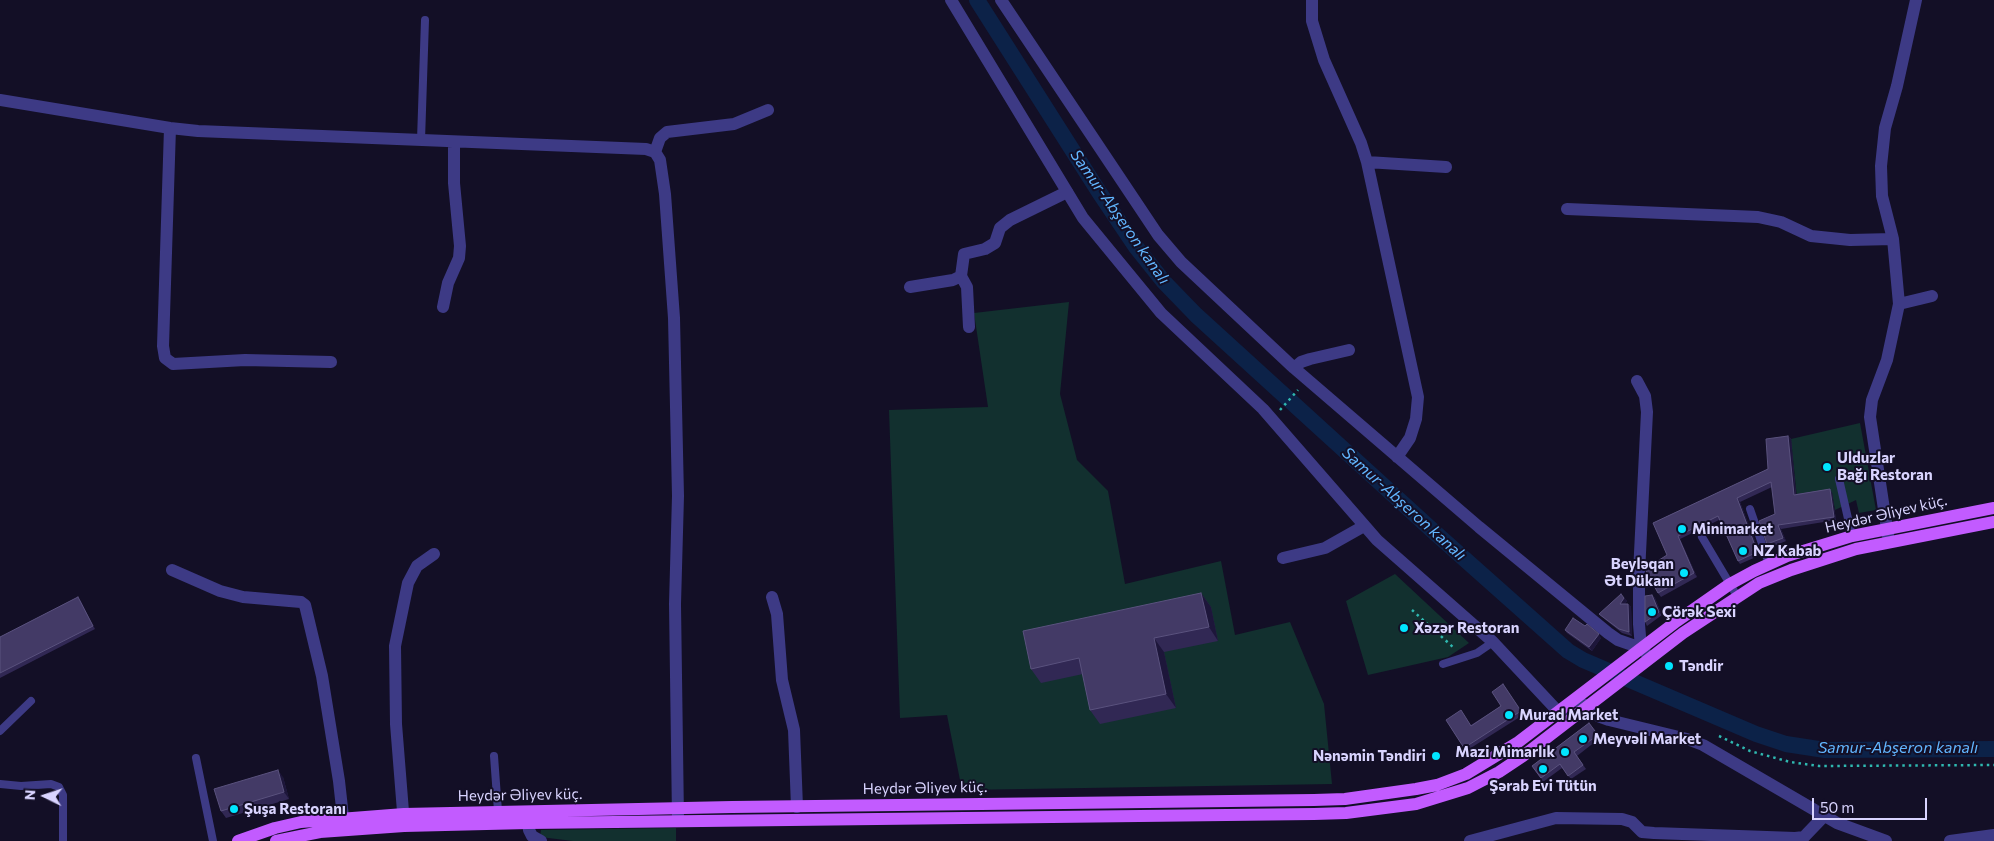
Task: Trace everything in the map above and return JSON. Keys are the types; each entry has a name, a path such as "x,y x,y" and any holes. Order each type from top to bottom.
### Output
{"main road":[{"name":"Heydər Əliyev küç.","path":"238,841 274,828 301,822 343,817 404,820 678,808 1314,800 1382,794 1437,785 1466,774 1517,743 1638,650 1730,584 1769,564 1852,536 1994,508"},
{"name":"Heydər Əliyev küç.","path":"277,841 320,832 404,820 498,811 528,816 678,821 1346,813 1416,804 1468,788 1523,756 1647,661 1737,596 1791,570 1830,557 1889,542 1994,522"}],"street":[{"path":"951,0 1067,192 1111,254 1162,313 1263,409 1364,526 1492,642 1568,722"},
{"path":"1001,0 1158,235 1181,262 1294,368 1397,457 1596,624 1618,640 1638,650 1647,661"},
{"path":"1312,0 1312,21 1324,60 1362,143 1418,396 1416,419 1412,432 1397,457"},
{"path":"1889,542 1870,417 1872,400 1887,360 1899,304 1893,240 1882,196 1881,166 1885,128 1897,86 1916,0"},
{"path":"0,100 170,128 646,149 655,152 660,160 665,194 674,318 678,496 675,604 678,821"},
{"path":"655,152 660,138 667,132 734,124 768,110"},
{"path":"170,128 163,346 165,358 173,364 245,360 331,362"},
{"path":"443,307 448,283 459,258 460,246 454,183 454,142"},
{"path":"1367,162 1446,167"},
{"path":"969,327 967,287 961,276 964,254 985,249 994,243 1000,228 1010,220 1067,192"},
{"path":"1567,209 1758,217 1781,222 1811,236 1850,240 1893,240"},
{"path":"910,287 953,280 961,276"},
{"path":"1899,304 1932,296"},
{"path":"1294,368 1310,359 1349,350"},
{"path":"1638,381 1645,396 1647,412 1639,573 1638,650"},
{"path":"1283,558 1325,548 1364,526"},
{"path":"404,820 396,724 395,646 408,583 417,566 434,554"},
{"path":"172,570 220,591 243,596 301,602 305,605 322,676 343,817"},
{"path":"772,598 777,614 782,680 794,730 796,807"},
{"path":"1570,703 1591,704 1598,716 1609,720 1688,739 1704,745 1824,816 1854,831 1886,841"},
{"path":"528,816 532,836 537,840"},
{"path":"1470,841 1556,818 1622,819 1632,822 1641,836 1795,838 1804,837 1824,816"},
{"path":"274,828 277,841"},
{"path":"1950,841 1994,835"}],"lane":[{"path":"421,140 425,20"},
{"path":"1840,479 1852,536"},
{"path":"1750,509 1769,564"},
{"path":"1702,537 1737,596"},
{"path":"1444,664 1484,650 1492,642"},
{"path":"0,731 31,701"},
{"path":"494,756 498,811"},
{"path":"196,758 213,841"},
{"path":"0,784 21,786 51,784 59,786 63,795 63,841"}],"path":[{"path":"1281,408 1299,388"},
{"path":"1412,610 1464,657"},
{"path":"1711,733 1750,751 1790,762 1819,766 1994,765"}],"green space":[{"path":"1069,302 1060,394 1077,460 1108,491 1125,584 1221,561 1235,635 1290,622 1324,704 1332,784 962,790 947,715 900,718 889,410 988,407 974,313"},
{"path":"1860,423 1876,510 1859,513 1856,500 1835,510 1832,493 1797,498 1791,439"},
{"path":"1395,574 1469,643 1448,657 1368,675 1346,601"},
{"path":"676,828 676,841 573,841 540,837 541,830"}],"building":[{"path":"1788,436 1794,495 1830,489 1834,517 1778,525 1783,538 1767,544 1759,521 1775,514 1771,482 1737,498 1756,548 1752,550 1753,554 1738,561 1718,516 1678,536 1694,573 1658,593 1645,569 1667,555 1653,523 1768,469 1766,439"},
{"path":"1201,593 1209,627 1154,638 1166,694 1090,710 1079,658 1031,669 1023,631"},
{"path":"1621,594 1624,598 1620,604 1628,604 1629,632 1619,629 1599,614"},
{"path":"1652,595 1659,612 1645,622 1645,596"},
{"path":"78,597 93,626 0,673 0,637"},
{"path":"1573,618 1585,626 1587,624 1599,634 1589,647 1565,630"},
{"path":"1503,684 1521,711 1464,748 1446,720 1461,710 1471,726 1501,706 1492,692"},
{"path":"1589,723 1598,735 1574,752 1583,765 1568,776 1560,764 1541,778 1532,766"},
{"path":"278,770 284,792 221,811 214,789"}],"waterway":[{"name":"Samur-Abşeron kanalı","path":"977,0 1099,192 1136,247 1164,282 1196,315 1568,651 1583,660 1756,734 1786,744 1825,750 1994,749"}],"place":[{"name":"Ulduzlar Bağı Restoran","path":"1827,467"},
{"name":"Minimarket","path":"1682,529"},
{"name":"NZ Kabab","path":"1743,551"},
{"name":"Beyləqan Ət Dükanı","path":"1684,573"},
{"name":"Çörək Sexi","path":"1652,612"},
{"name":"Xəzər Restoran","path":"1404,628"},
{"name":"Təndir","path":"1669,666"},
{"name":"Murad Market","path":"1509,715"},
{"name":"Meyvəli Market","path":"1583,739"},
{"name":"Mazi Mimarlık","path":"1565,752"},
{"name":"Nənəmin Təndiri","path":"1436,756"},
{"name":"Şərab Evi Tütün","path":"1543,769"},
{"name":"Şuşa Restoranı","path":"234,809"}]}
